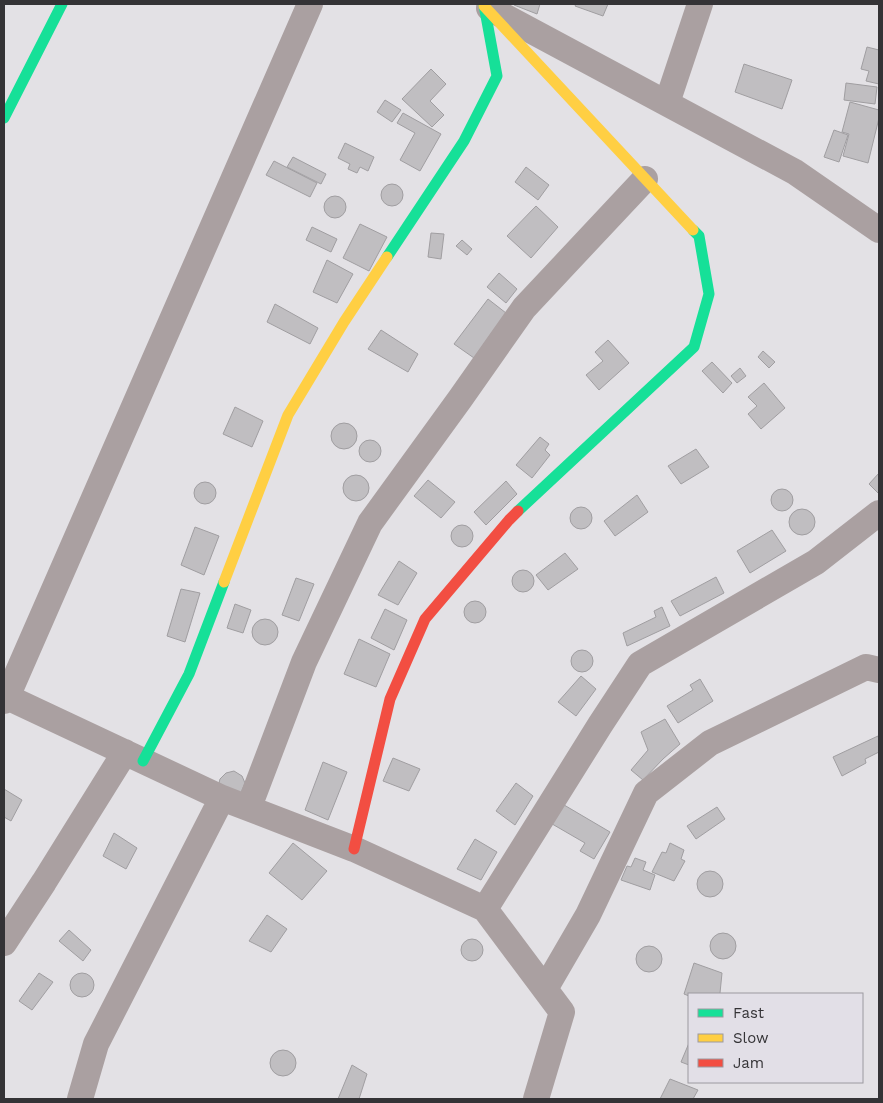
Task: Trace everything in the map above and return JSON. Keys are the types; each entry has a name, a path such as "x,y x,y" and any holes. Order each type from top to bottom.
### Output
{"street":[{"path":"4,118 62,4"},
{"path":"310,4 5,699 134,756 222,798 354,849 485,909 562,1012 536,1099"},
{"path":"483,4 795,172 879,230"},
{"path":"354,849 390,699 425,619 509,520 694,348 708,294 700,236 483,4"},
{"path":"4,943 44,882 134,756 189,674 288,415 344,322 464,141 497,76 483,4"},
{"path":"667,103 700,4"},
{"path":"248,807 304,662 370,523 524,308 645,179"},
{"path":"485,909 600,724 640,664 816,562 879,513"},
{"path":"545,989 588,915 646,793 710,743 866,667 879,670"},
{"path":"80,1099 96,1044 222,798"}],"building":[{"path":"514,4 540,4 537,14"},
{"path":"576,4 608,4 603,16 575,6"},
{"path":"867,47 879,50 879,84 866,81 869,71 861,69"},
{"path":"744,64 792,80 782,109 735,92"},
{"path":"431,69 446,84 430,101 444,115 432,127 402,99"},
{"path":"846,83 877,87 875,104 844,100"},
{"path":"385,100 401,110 392,122 377,112"},
{"path":"850,102 879,110 879,118 868,163 843,156 849,134 842,132"},
{"path":"403,113 441,134 420,171 400,160 415,133 397,123"},
{"path":"834,130 848,135 839,162 824,157"},
{"path":"345,143 374,157 368,171 360,167 357,173 348,169 350,164 338,158"},
{"path":"293,157 326,174 321,184 287,167"},
{"path":"274,161 317,183 310,197 266,175"},
{"path":"526,167 549,185 538,200 515,182"},
{"path":"392,184 400,187 403,195 400,203 392,206 384,203 381,195 384,187"},
{"path":"335,196 343,199 346,207 343,215 335,218 327,215 324,207 327,199"},
{"path":"536,206 558,227 531,258 507,236"},
{"path":"360,224 387,237 369,271 343,258"},
{"path":"312,227 337,239 331,252 306,240"},
{"path":"431,233 444,234 441,259 428,257"},
{"path":"462,240 472,249 467,255 456,246"},
{"path":"327,260 353,274 337,303 313,292"},
{"path":"499,273 517,289 506,303 487,287"},
{"path":"488,299 506,313 474,358 454,344"},
{"path":"275,304 318,328 310,344 267,322"},
{"path":"381,330 418,354 408,372 368,349"},
{"path":"608,340 629,363 599,390 586,375 603,361 595,352"},
{"path":"763,351 775,362 769,368 758,357"},
{"path":"712,362 732,383 723,393 702,371"},
{"path":"740,368 746,376 737,383 731,376"},
{"path":"764,383 785,408 761,429 748,414 757,406 748,397"},
{"path":"235,407 263,421 252,447 223,434"},
{"path":"344,423 353,427 357,436 353,445 344,449 335,445 331,436 335,427"},
{"path":"540,437 549,444 545,450 550,455 532,478 516,465"},
{"path":"370,440 378,443 381,451 378,459 370,462 362,459 359,451 362,443"},
{"path":"696,449 709,467 681,484 668,466"},
{"path":"879,473 879,494 869,484"},
{"path":"356,475 365,479 369,488 365,497 356,501 347,497 343,488 347,479"},
{"path":"428,480 455,502 441,518 414,496"},
{"path":"506,481 517,494 486,525 474,512"},
{"path":"205,482 213,485 216,493 213,501 205,504 197,501 194,493 197,485"},
{"path":"782,489 790,492 793,500 790,508 782,511 774,508 771,500 774,492"},
{"path":"637,495 648,512 615,536 604,521"},
{"path":"581,507 589,510 592,518 589,526 581,529 573,526 570,518 573,510"},
{"path":"802,509 811,513 815,522 811,531 802,535 793,531 789,522 793,513"},
{"path":"462,525 470,528 473,536 470,544 462,547 454,544 451,536 454,528"},
{"path":"195,527 219,536 204,575 181,565"},
{"path":"772,530 786,551 750,573 737,551"},
{"path":"565,553 578,569 548,590 536,575"},
{"path":"399,561 417,573 398,605 378,595"},
{"path":"523,570 531,573 534,581 531,589 523,592 515,589 512,581 515,573"},
{"path":"716,577 724,593 680,616 671,601"},
{"path":"296,578 314,584 299,621 282,615"},
{"path":"181,589 200,593 185,642 167,636"},
{"path":"475,601 483,604 486,612 483,620 475,623 467,620 464,612 467,604"},
{"path":"235,604 251,610 243,633 227,628"},
{"path":"662,607 670,626 627,646 623,633 656,617 654,611"},
{"path":"385,609 407,620 394,650 371,638"},
{"path":"265,619 274,623 278,632 274,641 265,645 256,641 252,632 256,623"},
{"path":"359,639 390,654 376,687 344,674"},
{"path":"582,650 590,653 593,661 590,669 582,672 574,669 571,661 574,653"},
{"path":"581,676 596,689 576,716 558,702"},
{"path":"700,679 713,701 678,723 667,706 693,690 690,685"},
{"path":"665,719 680,744 643,780 631,770 648,750 641,732"},
{"path":"878,736 879,752 865,759 866,763 842,776 833,757"},
{"path":"393,758 420,769 409,791 383,781"},
{"path":"323,762 347,772 328,820 305,810"},
{"path":"234,771 242,776 245,783 240,795 219,783 226,773"},
{"path":"516,783 533,796 515,825 496,811"},
{"path":"4,789 22,800 11,821 4,817"},
{"path":"559,802 610,832 594,859 580,851 585,843 547,821"},
{"path":"717,807 725,819 696,839 687,826"},
{"path":"114,833 137,848 126,869 103,856"},
{"path":"475,839 497,852 481,880 457,869"},
{"path":"293,843 327,871 302,900 269,873"},
{"path":"670,843 684,850 681,859 685,861 674,881 652,872 662,852 666,853"},
{"path":"635,858 646,862 643,870 655,875 650,890 621,880 627,866 631,867"},
{"path":"710,871 719,875 723,884 719,893 710,897 701,893 697,884 701,875"},
{"path":"267,915 287,929 271,952 249,941"},
{"path":"69,930 91,950 83,961 59,941"},
{"path":"723,933 732,937 736,946 732,955 723,959 714,955 710,946 714,937"},
{"path":"472,939 480,942 483,950 480,958 472,961 464,958 461,950 464,942"},
{"path":"649,946 658,950 662,959 658,968 649,972 640,968 636,959 640,950"},
{"path":"694,963 722,973 720,993 688,993 688,996 684,994"},
{"path":"39,973 53,982 32,1010 19,1001"},
{"path":"82,973 90,977 94,985 90,993 82,997 74,993 70,985 74,977"},
{"path":"688,1045 688,1065 681,1062"},
{"path":"283,1050 292,1054 296,1063 292,1072 283,1076 274,1072 270,1063 274,1054"},
{"path":"352,1065 367,1074 359,1099 338,1099"},
{"path":"670,1079 698,1090 693,1099 660,1099"}],"traffic: fast":[{"path":"4,118 62,4"},
{"path":"387,257 464,141 497,76 484,5"},
{"path":"518,511 694,347 709,294 699,236 693,230"},
{"path":"143,761 189,674 224,582"}],"traffic: slow":[{"path":"484,6 693,230"},
{"path":"224,582 288,415 344,322 387,257"}],"traffic: jam":[{"path":"354,849 390,699 425,619 518,511"}]}
